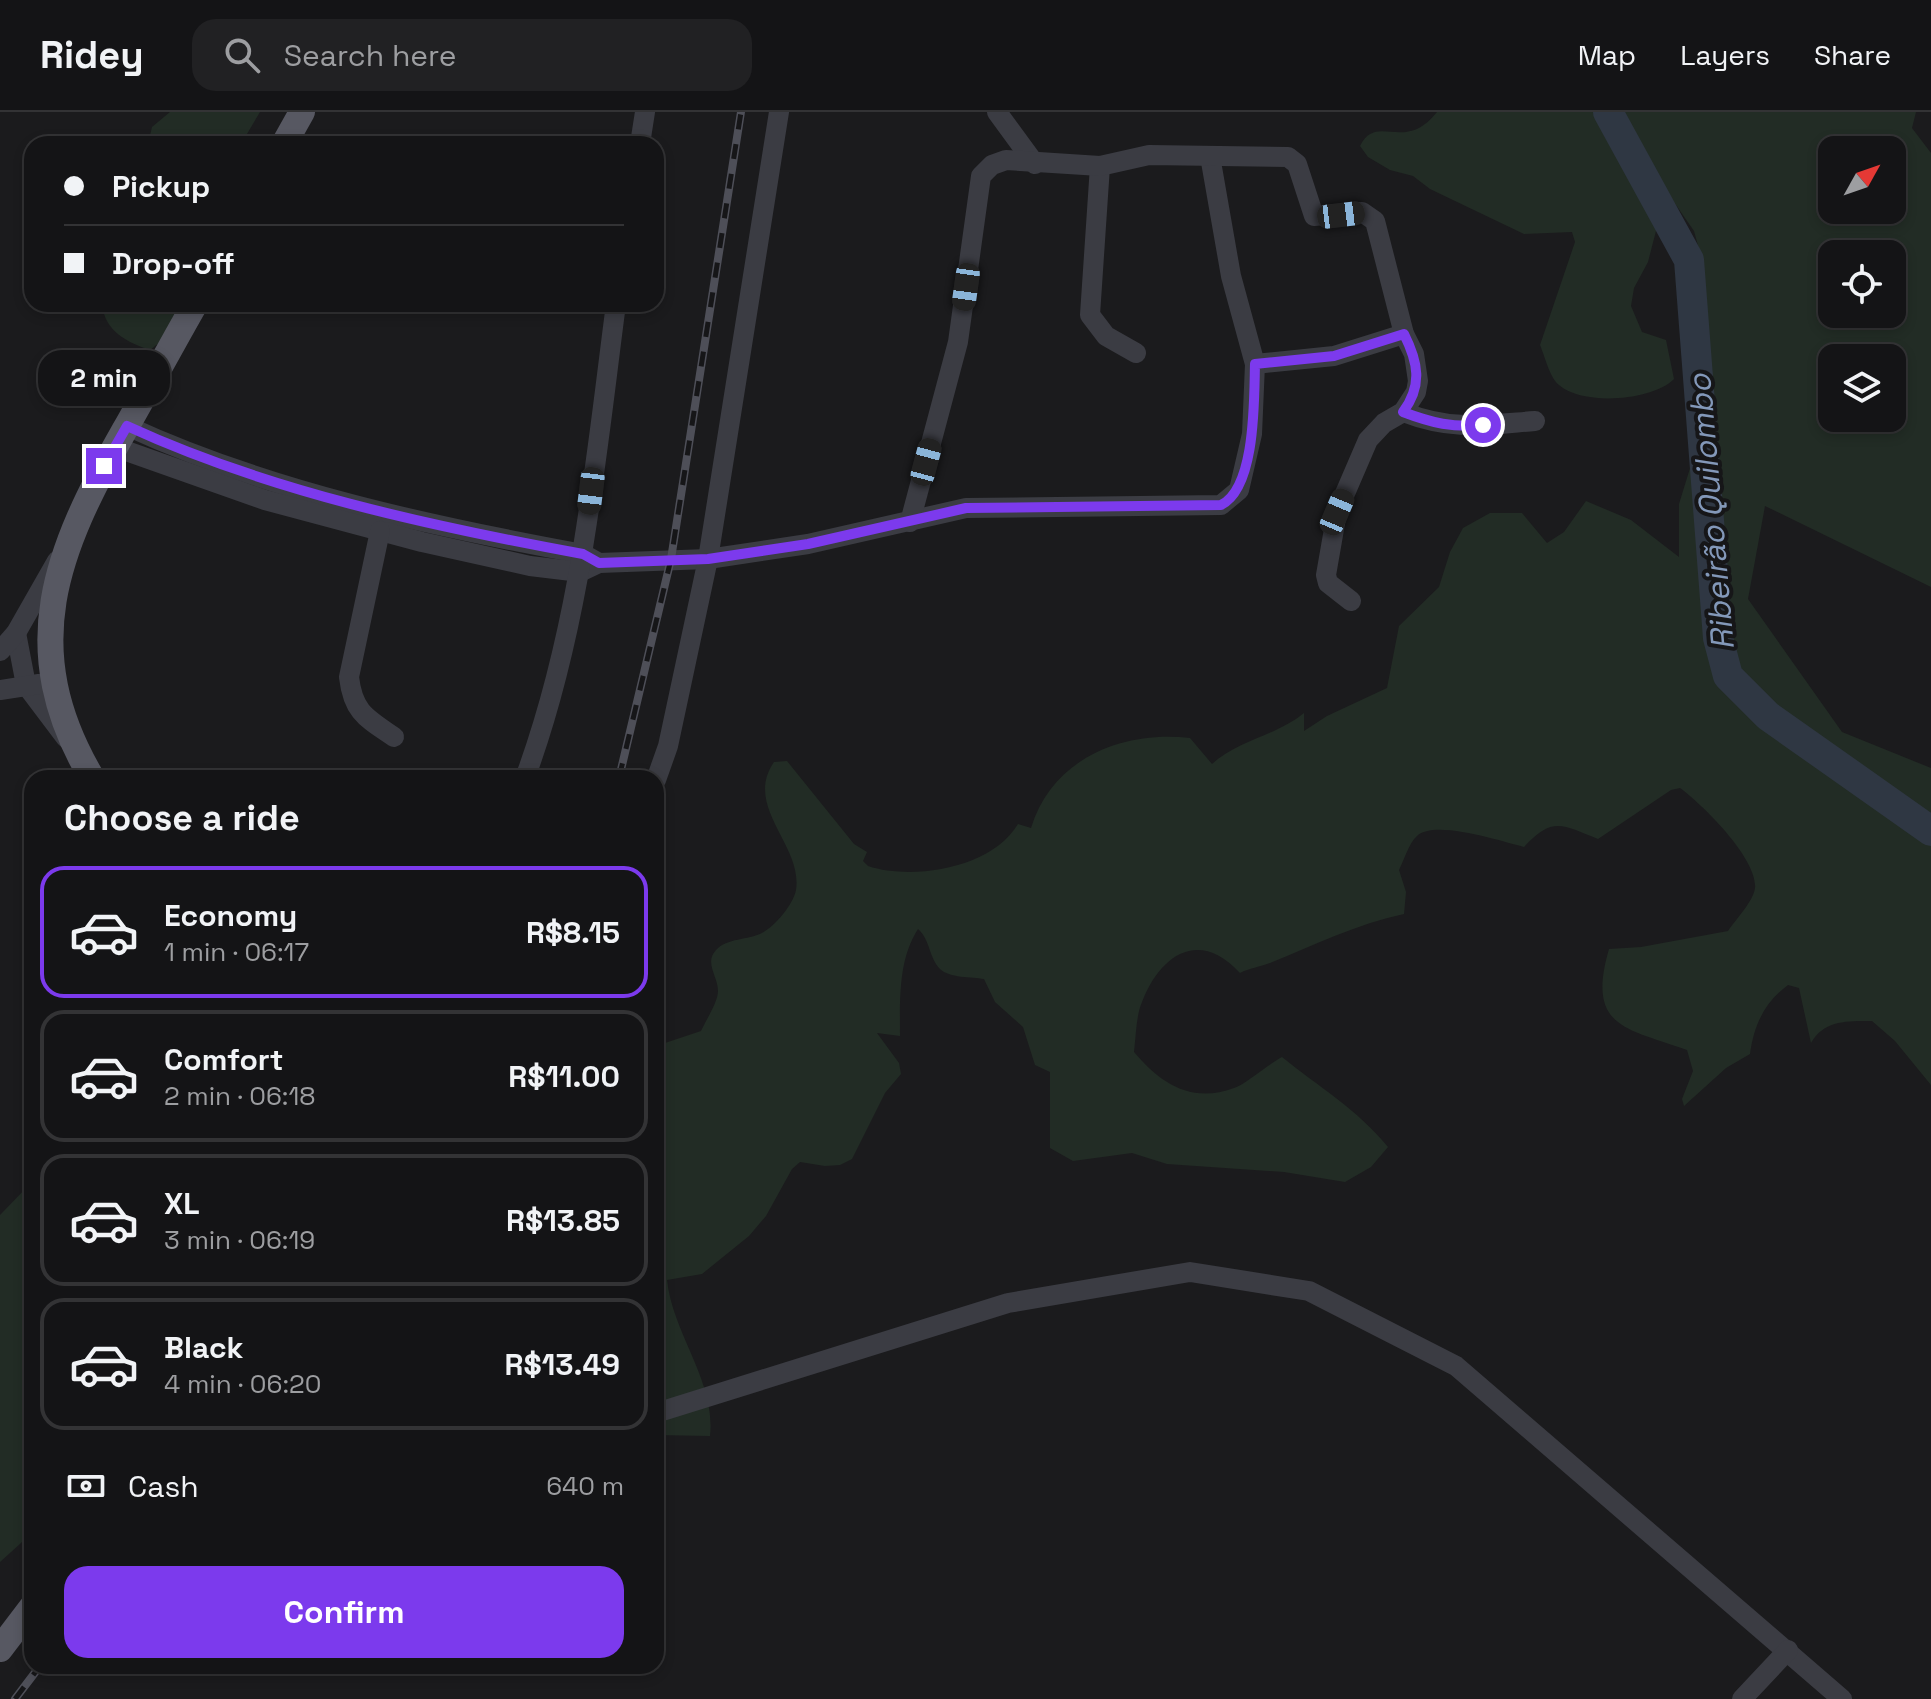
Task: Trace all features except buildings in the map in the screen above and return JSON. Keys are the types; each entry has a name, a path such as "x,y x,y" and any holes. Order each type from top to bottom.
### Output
{"main road":[{"path":"288,136 302,112"},
{"path":"87,770 78,755 54,683 43,603 82,504 191,312"},
{"path":"0,1649 24,1618"}],"street":[{"path":"641,136 645,112"},
{"path":"660,770 668,746 708,559 779,112"},
{"path":"997,112 1035,164"},
{"path":"910,522 958,342 981,176 992,165 1006,160 1100,166 1149,155 1288,157 1297,164 1314,216 1362,212 1372,217 1377,226 1404,334 1414,354 1418,381 1416,392 1403,412 1384,423 1368,440 1337,512 1326,575 1328,583 1351,601"},
{"path":"121,436 265,500 352,524 587,563 708,559 808,544 966,508 1221,505 1231,500 1239,490 1249,448 1255,364 1231,276 1210,156"},
{"path":"1100,166 1090,315 1106,336 1136,353"},
{"path":"528,770 543,730 587,563 615,312"},
{"path":"1255,364 1334,356 1404,334"},
{"path":"1403,412 1434,424 1457,428 1535,421"},
{"path":"121,436 357,503 465,542"},
{"path":"352,524 357,503"},
{"path":"380,531 349,677 352,701 368,720 394,737"},
{"path":"0,651 43,603"},
{"path":"16,633 26,685 78,755"},
{"path":"0,690 54,683"},
{"path":"664,1410 1008,1303 1190,1272 1309,1291 1456,1366 1842,1699"},
{"path":"1742,1699 1788,1650"}],"shaded area":[{"path":"170,112 260,112 246,136 150,136 152,127"},
{"path":"1437,112 1916,112 1912,128 1931,153 1931,587 1765,506 1748,599 1842,732 1931,768 1931,1085 1895,1041 1872,1021 1829,1026 1811,1043 1799,988 1788,985 1772,999 1762,1015 1750,1054 1726,1068 1684,1106 1682,1099 1693,1071 1687,1050 1646,1036 1616,1021 1607,1010 1603,995 1603,975 1609,949 1641,947 1728,931 1754,893 1754,876 1748,862 1727,833 1680,788 1671,790 1598,839 1558,826 1543,831 1524,847 1469,833 1426,831 1414,839 1399,870 1406,892 1404,914 1353,929 1240,973 1210,952 1196,950 1171,960 1160,971 1140,1008 1134,1052 1166,1081 1190,1092 1204,1093 1239,1086 1282,1057 1351,1110 1388,1147 1371,1167 1345,1182 1284,1172 1167,1164 1132,1153 1073,1161 1050,1148 1050,1072 1035,1065 1023,1027 995,1002 984,979 955,976 940,969 918,929 911,941 904,967 900,994 900,1036 877,1033 899,1063 901,1074 885,1093 852,1159 840,1165 825,1166 800,1162 792,1169 766,1216 749,1236 702,1274 667,1280 677,1320 707,1396 710,1436 664,1435 664,1043 701,1031 717,995 711,965 716,950 726,943 767,930 783,914 794,896 796,873 765,795 766,779 774,762 787,761 854,844 867,852 863,861 868,866 907,872 950,867 990,851 1006,839 1018,824 1031,828 1041,804 1055,784 1093,754 1139,739 1190,738 1212,764 1233,749 1304,713 1304,731 1327,716 1387,688 1399,626 1439,587 1450,552 1463,528 1490,513 1522,513 1547,543 1564,532 1586,501 1631,520 1679,557 1679,504 1702,429 1696,409 1699,346 1690,295 1699,249 1694,231 1658,179 1657,227 1648,262 1634,288 1631,306 1642,332 1666,340 1674,379 1650,392 1634,396 1600,398 1570,392 1553,377 1540,345 1575,242 1572,232 1524,234 1430,189 1413,176 1390,170 1368,157 1360,146 1367,136 1375,132 1403,132 1425,124"},
{"path":"186,312 174,331 150,350 118,334 104,314"},
{"path":"24,1190 24,1540 0,1562 0,1215"}],"waterway":[{"name":"Ribeirão Quilombo","path":"1608,112 1689,260 1718,638 1728,676 1768,716 1931,831"}],"railway":[{"path":"621,770 671,559 741,112"},
{"path":"15,1699 34,1674"}],"route":[{"path":"104,466 127,426 224,467 466,532 583,554 599,563 708,559 808,544 966,508 1221,505 1231,500 1239,490 1252,434 1255,364 1334,356 1404,334 1414,354 1418,381 1416,392 1403,412 1434,424 1457,428 1483,425"}]}
